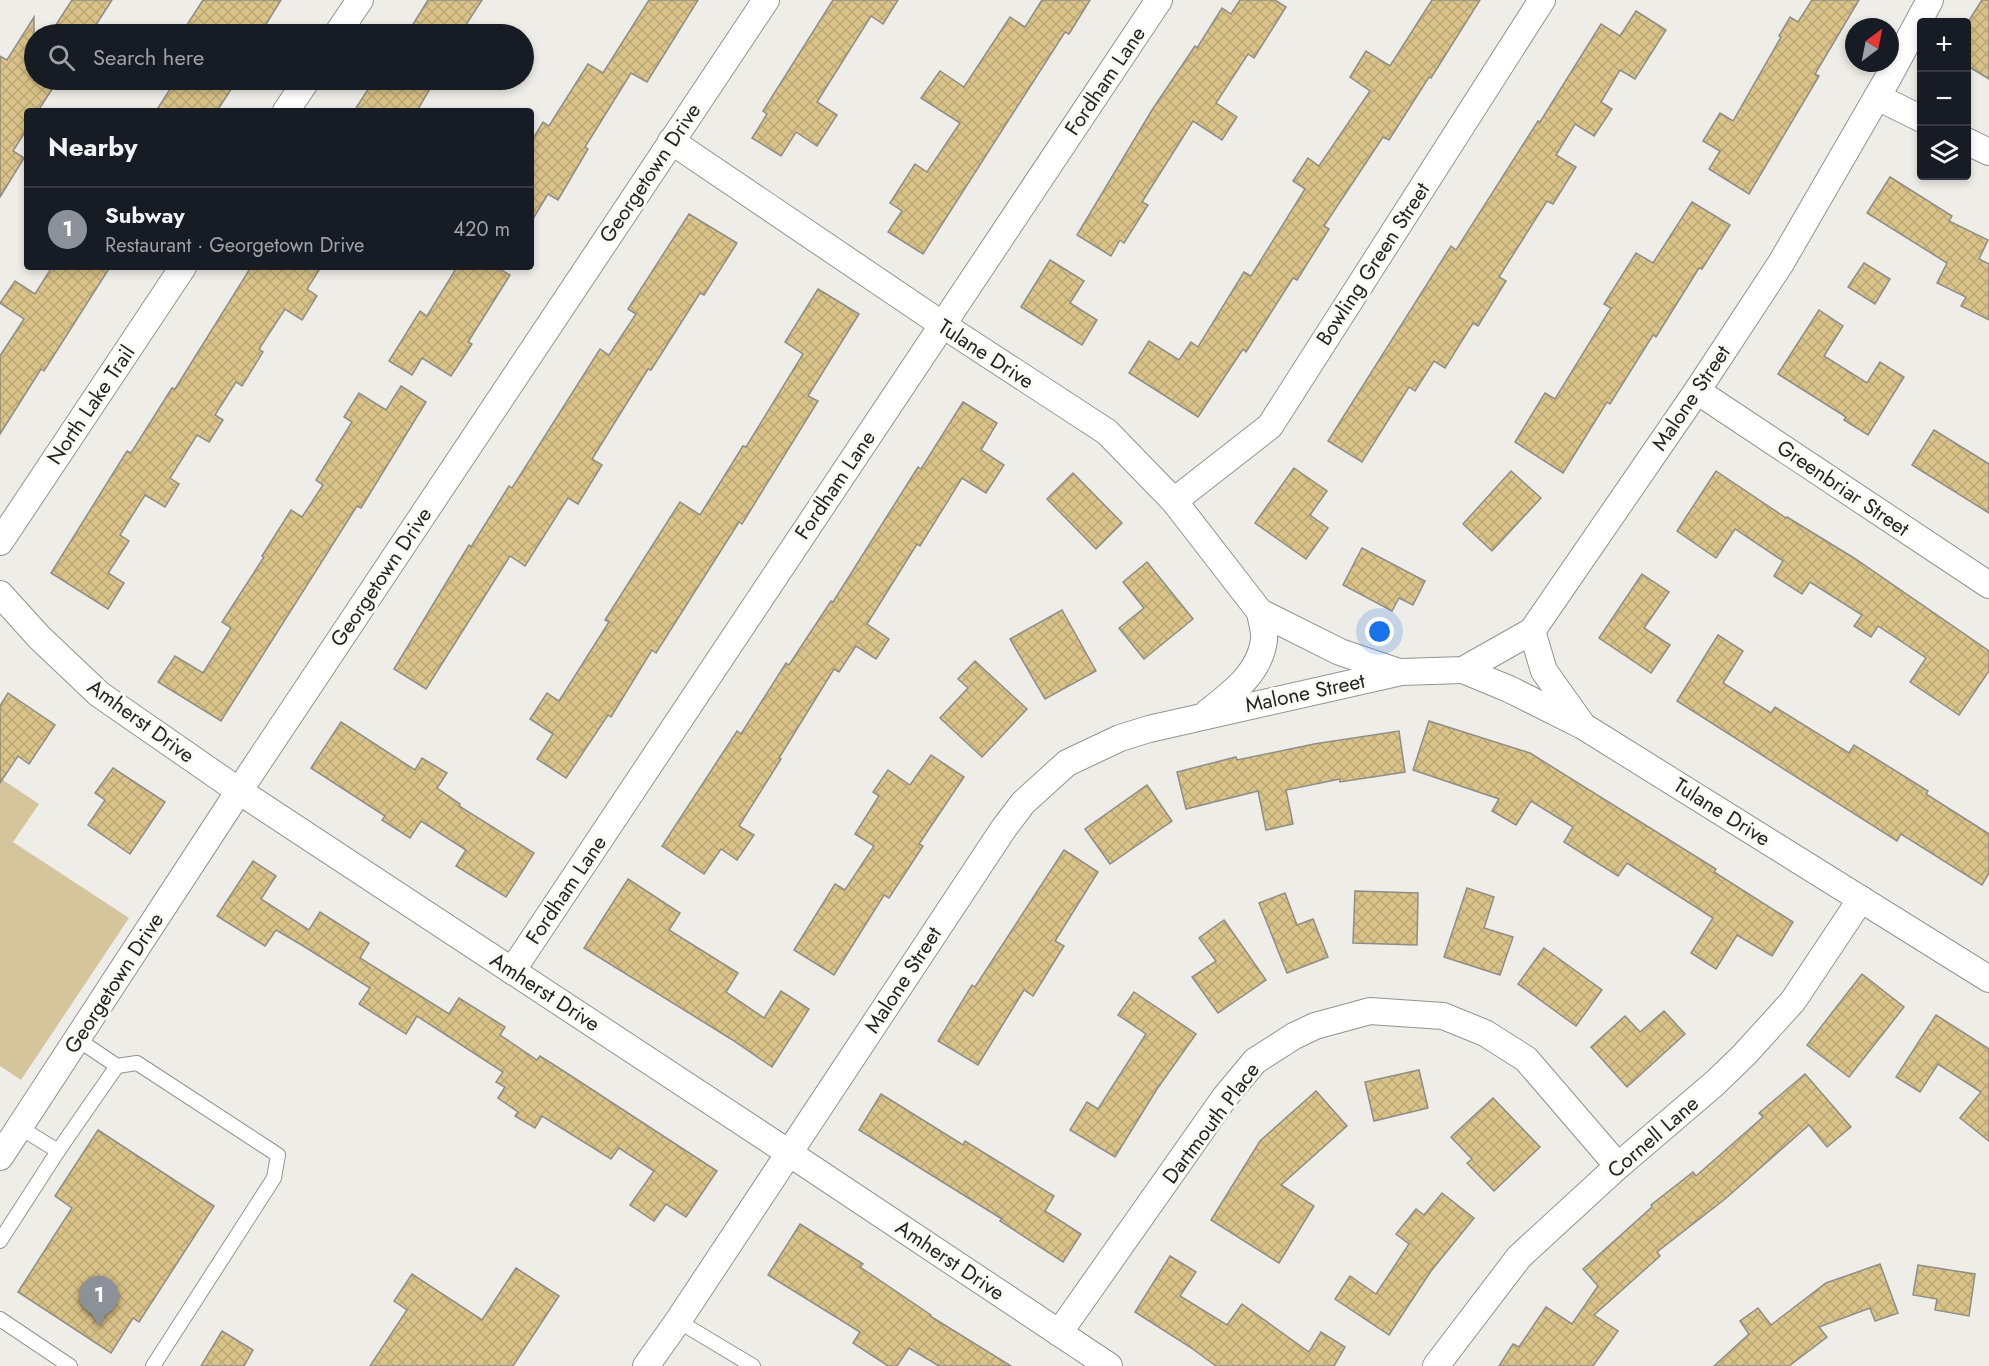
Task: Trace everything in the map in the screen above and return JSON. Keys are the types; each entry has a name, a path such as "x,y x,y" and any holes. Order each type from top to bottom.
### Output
{"street":[{"path":"344,24 360,0"},
{"name":"Georgetown Drive","path":"0,1157 239,791 766,0"},
{"name":"Fordham Lane","path":"512,971 1160,0"},
{"name":"Bowling Green Street","path":"1173,501 1270,426 1542,0"},
{"name":"Malone Street","path":"646,1366 1004,828 1023,803 1067,763 1095,749 1149,729 1203,716 1401,672 1463,670 1532,631 1697,391 1781,263 1930,0"},
{"path":"288,108 300,90"},
{"path":"1877,97 1917,117"},
{"name":"Tulane Drive","path":"671,141 942,325 1107,432 1173,501 1260,612 1340,652 1401,672"},
{"path":"1971,143 1989,152"},
{"name":"North Lake Trail","path":"0,542 181,270"},
{"name":"Greenbriar Street","path":"1697,391 1989,585"},
{"name":"Amherst Drive","path":"0,594 39,637 99,694 239,791 1109,1366"},
{"path":"1203,716 1233,691 1256,667 1264,639 1260,612"},
{"name":"Tulane Drive","path":"1532,631 1544,671 1583,726"},
{"name":"Tulane Drive","path":"1463,670 1509,689 1583,726 1989,979"},
{"name":"Cornell Lane","path":"1436,1366 1519,1257 1744,1055 1793,1000 1861,899"},
{"name":"Dartmouth Place","path":"1059,1333 1225,1097 1255,1061 1294,1036 1315,1026 1370,1011 1443,1016 1485,1033 1526,1059 1618,1166"}],"lane":[{"path":"77,1039 117,1066 137,1063 278,1155 274,1178 153,1366"},
{"path":"0,1241 58,1151 117,1066"},
{"path":"19,1127 58,1151"},
{"path":"0,1319 70,1366"},
{"path":"678,1321 753,1366"}],"shaded area":[{"path":"0,778 39,804 13,842 129,918 21,1080 0,1066"}],"building":[{"path":"72,0 112,0 96,24 56,24"},
{"path":"203,0 281,0 266,24 187,24"},
{"path":"428,0 482,0 466,24 413,24"},
{"path":"649,0 698,0 647,82 631,73 585,147 588,149 558,200 548,194 534,217 534,137 543,122 549,126 588,64 603,73"},
{"path":"833,0 898,0 883,24 871,16 817,102 837,115 817,146 796,132 781,156 752,138 767,114 763,111"},
{"path":"1042,0 1090,0 1069,34 1065,32 923,254 888,232 902,211 890,203 915,164 927,172 960,123 921,98 940,71 964,87 1010,17 1025,27"},
{"path":"1240,0 1275,0 1286,7 1254,58 1248,54 1216,103 1237,117 1222,140 1193,121 1142,202 1148,205 1124,243 1120,240 1111,256 1077,235 1152,110 1195,46 1197,48 1222,8 1231,14"},
{"path":"1432,0 1480,0 1389,140 1383,137 1324,226 1329,229 1297,280 1293,278 1246,352 1243,349 1198,417 1129,373 1149,341 1179,360 1191,342 1198,347 1244,272 1251,276 1305,189 1293,181 1308,158 1319,166 1370,91 1350,77 1366,51 1390,66"},
{"path":"1812,0 1859,0 1848,18 1845,18 1845,24 1815,74 1819,76 1749,194 1709,169 1720,151 1703,141 1720,113 1733,121 1790,17 1798,22"},
{"path":"1982,0 1989,0 1989,79 1971,68 1970,18"},
{"path":"1636,11 1666,30 1635,79 1620,70 1601,102 1612,109 1594,136 1575,124 1556,155 1576,167 1553,204 1547,201 1499,277 1506,281 1478,326 1473,323 1445,368 1434,361 1415,391 1409,387 1362,462 1328,441 1451,246 1456,250 1601,24 1620,36"},
{"path":"24,33 24,90 52,90 40,108 24,108 24,134 13,151 24,158 0,197 0,56 7,60"},
{"path":"170,90 231,90 219,108 158,108"},
{"path":"368,90 429,90 419,108 356,108"},
{"path":"1890,177 1952,216 1949,221 1988,240 1979,259 1989,264 1989,320 1961,306 1966,297 1937,283 1947,263 1867,213"},
{"path":"1692,202 1730,225 1702,269 1699,268 1656,337 1653,335 1610,404 1607,402 1563,473 1515,442 1545,393 1555,399 1611,308 1604,304 1636,253 1653,263"},
{"path":"689,214 737,243 704,295 700,293 651,370 648,369 592,459 602,465 578,504 568,498 525,566 510,556 426,689 394,669 469,545 471,547 509,486 512,488 600,349 609,355 636,314 628,309"},
{"path":"1050,260 1084,281 1070,303 1097,320 1082,345 1021,307"},
{"path":"1864,263 1890,279 1875,304 1848,287"},
{"path":"50,270 108,270 44,371 41,369 0,434 0,356 24,319 0,303 15,281 35,294"},
{"path":"249,270 319,270 307,289 317,296 302,320 285,309 259,349 263,352 242,386 236,382 215,415 223,420 209,442 197,435 170,478 179,484 165,507 145,495 120,535 129,541 108,573 124,583 108,609 51,573 127,451 131,453 172,388 175,389"},
{"path":"455,270 501,270 510,275 468,342 472,344 451,376 422,358 412,375 389,361 420,311 427,316"},
{"path":"818,289 859,314 808,396 818,401 742,524 739,522 656,653 652,650 611,717 608,715 566,778 537,759 553,734 530,719 547,693 559,701 609,622 605,620 680,502 700,515 743,446 746,447 803,354 785,342"},
{"path":"1819,310 1843,326 1824,356 1867,383 1880,362 1904,377 1868,435 1844,420 1846,417 1778,374"},
{"path":"401,386 426,402 361,508 357,506 221,721 158,682 175,656 203,673 231,628 222,622 291,510 302,517 323,485 316,480 352,422 344,417 359,393 386,410"},
{"path":"963,402 997,423 981,450 1004,465 986,493 962,478 920,546 917,544 867,624 889,639 876,659 856,646 839,672 834,669 739,826 754,835 737,860 721,849 704,874 662,846 737,731 741,734 786,663 789,665 831,601 833,602 918,467 921,469"},
{"path":"1934,430 1989,464 1989,513 1912,465"},
{"path":"1294,468 1327,491 1310,515 1328,528 1306,559 1255,523"},
{"path":"1511,471 1541,498 1492,551 1463,524"},
{"path":"1716,471 1786,518 1854,558 1989,651 1989,671 1959,715 1910,682 1926,658 1878,626 1871,637 1854,626 1862,615 1810,582 1802,594 1774,576 1783,561 1735,529 1716,558 1677,531"},
{"path":"1073,473 1122,523 1096,549 1047,499"},
{"path":"1362,548 1425,581 1413,605 1399,598 1392,611 1343,585"},
{"path":"1147,562 1193,619 1144,659 1119,628 1144,608 1123,582"},
{"path":"1642,574 1669,592 1644,628 1670,645 1651,673 1599,638"},
{"path":"1062,610 1096,671 1045,699 1010,639"},
{"path":"1718,635 1743,651 1723,683 1771,713 1775,707 1849,753 1854,745 1928,791 1926,794 1989,834 1989,873 1982,885 1901,834 1897,841 1677,701"},
{"path":"975,661 1027,709 982,757 940,718 968,688 958,679"},
{"path":"8,693 55,725 29,764 18,756 0,783 0,706"},
{"path":"1429,721 1530,753 1716,869 1714,872 1793,922 1772,956 1737,935 1716,969 1691,953 1713,918 1627,863 1618,876 1564,842 1573,827 1531,801 1516,825 1492,811 1499,799 1413,770"},
{"path":"341,722 415,770 422,758 447,773 437,788 460,804 459,806 534,853 506,897 456,866 466,850 421,821 410,838 382,820 385,816 311,768"},
{"path":"1399,731 1405,772 1340,782 1340,779 1286,790 1293,824 1266,830 1258,791 1186,809 1177,772 1236,757 1237,760 1314,744"},
{"path":"931,755 964,777 919,844 923,846 889,898 884,895 834,975 794,950 835,884 845,890 874,846 855,834 879,796 873,792 888,770 910,785"},
{"path":"113,768 165,802 130,854 88,825 105,800 95,793"},
{"path":"1147,785 1172,821 1110,864 1085,829"},
{"path":"1064,850 1098,872 1055,941 1064,946 1033,996 1024,990 978,1065 938,1041 972,985 975,987"},
{"path":"253,861 276,876 261,899 309,930 320,912 369,943 360,958 449,1014 459,998 505,1027 500,1035 537,1060 540,1056 717,1171 686,1217 666,1204 654,1221 630,1205 654,1171 619,1148 611,1159 542,1116 535,1128 515,1116 518,1112 498,1098 505,1087 496,1082 503,1072 417,1016 406,1034 359,1004 370,988 300,944 276,930 265,946 217,916"},
{"path":"628,879 680,913 669,930 738,973 726,992 764,1018 781,991 809,1009 772,1067 584,948"},
{"path":"1467,888 1494,897 1484,928 1513,937 1500,975 1444,957"},
{"path":"1355,891 1418,893 1417,945 1353,943"},
{"path":"1285,893 1297,925 1313,919 1328,957 1287,973 1259,903"},
{"path":"1224,920 1266,980 1218,1013 1192,977 1216,961 1199,938"},
{"path":"1544,948 1602,990 1576,1026 1518,984"},
{"path":"1862,974 1904,1007 1849,1077 1807,1045"},
{"path":"1134,992 1196,1034 1157,1089 1115,1157 1070,1130 1087,1102 1098,1109 1146,1034 1118,1015"},
{"path":"1664,1011 1685,1034 1627,1087 1591,1047 1625,1016 1640,1032"},
{"path":"1936,1015 1989,1049 1989,1141 1960,1118 1981,1092 1938,1064 1920,1092 1896,1077"},
{"path":"1419,1070 1428,1108 1374,1121 1365,1082"},
{"path":"1805,1074 1851,1127 1827,1147 1809,1125 1725,1199 1657,1252 1660,1256 1594,1315 1618,1331 1593,1366 1499,1366 1513,1344 1519,1347 1546,1307 1572,1324 1598,1286 1583,1269 1652,1207 1651,1205 1693,1172 1696,1176 1763,1117 1759,1113"},
{"path":"1316,1091 1347,1126 1281,1185 1314,1206 1279,1263 1211,1220 1260,1141"},
{"path":"881,1094 963,1145 965,1141 1054,1196 1045,1211 1081,1234 1063,1262 1000,1221 1002,1219 859,1130"},
{"path":"1493,1098 1540,1147 1494,1191 1467,1163 1472,1159 1451,1137"},
{"path":"98,1130 214,1206 139,1322 133,1318 111,1353 18,1292 72,1208 55,1196"},
{"path":"1442,1193 1474,1218 1431,1271 1389,1335 1335,1299 1350,1276 1376,1294 1409,1244 1396,1234 1416,1209 1424,1215"},
{"path":"800,1224 863,1264 860,1267 930,1316 1011,1366 939,1366 909,1348 897,1366 888,1366 853,1343 860,1332 768,1275"},
{"path":"1170,1256 1196,1272 1180,1296 1227,1325 1242,1304 1309,1352 1321,1332 1345,1347 1334,1366 1216,1366 1135,1312"},
{"path":"1880,1264 1898,1313 1875,1321 1870,1308 1819,1327 1827,1337 1789,1366 1714,1366 1749,1334 1740,1321 1758,1308 1771,1325 1826,1283"},
{"path":"1918,1265 1975,1274 1969,1316 1935,1310 1937,1299 1913,1295"},
{"path":"516,1268 559,1296 513,1366 370,1366 407,1310 394,1301 412,1274 482,1320"},
{"path":"222,1331 253,1350 244,1366 201,1366"}],"place":[{"name":"Subway","path":"99,1326"}]}
